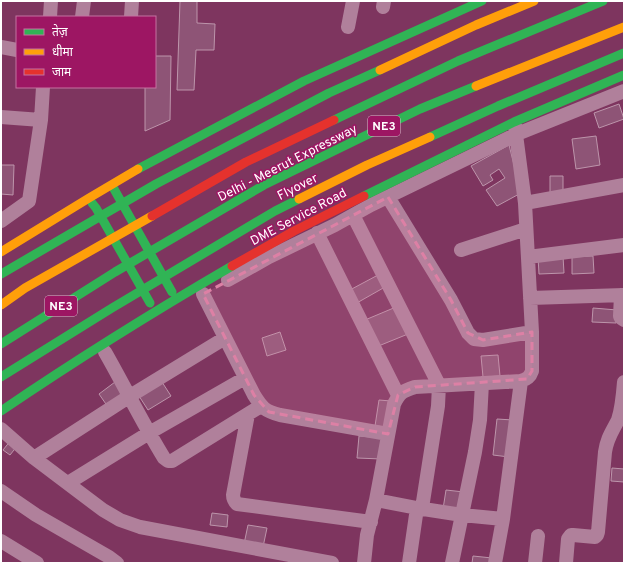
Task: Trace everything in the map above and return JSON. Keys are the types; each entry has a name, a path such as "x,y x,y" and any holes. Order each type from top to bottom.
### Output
{"main road":[{"path":"1,252 144,166 304,81 482,1"},
{"path":"1,274 156,184 329,93 476,25 534,1"},
{"name":"Delhi - Meerut Expressway","path":"1,305 25,288 253,158 458,61 603,1"},
{"name":"Delhi - Meerut Expressway","path":"1,344 122,268 264,185 420,109 624,26"},
{"name":"Flyover","path":"1,377 112,308 275,211 367,165 498,106 624,53"},
{"name":"DME Service Road","path":"1,411 177,298 294,231 515,128 624,75"},
{"path":"111,185 177,298"},
{"path":"89,198 150,302 153,313"}],"street":[{"path":"50,16 51,1"},
{"path":"82,16 84,1"},
{"path":"131,16 132,1"},
{"path":"348,27 353,1"},
{"path":"1,48 16,50"},
{"path":"1,221 29,201 41,120 43,88"},
{"path":"1,420 44,390 105,352 156,321 269,257 388,197 515,128 624,91"},
{"path":"1,116 41,120"},
{"path":"364,563 367,535 376,500 394,404 398,395 405,390 414,387 521,381 527,379 532,371 532,332 525,203 515,128"},
{"path":"525,203 624,185"},
{"path":"388,197 452,300 468,333 474,339 483,340 532,332"},
{"path":"353,215 439,385 438,406 409,563"},
{"path":"461,250 526,229"},
{"path":"317,233 398,395"},
{"path":"528,257 624,245"},
{"path":"203,294 245,378 261,406 269,412 280,415 388,434"},
{"path":"530,298 622,295 620,316 624,320"},
{"path":"34,458 130,396 225,338"},
{"path":"105,352 149,433 164,458 168,461 172,461 261,406"},
{"path":"68,483 149,433 245,378"},
{"path":"495,563 503,519 521,381"},
{"path":"452,563 475,452 480,420 482,382"},
{"path":"566,563 568,539 571,535 595,537 598,535 604,452 606,442 621,409 624,382"},
{"path":"248,414 233,495 234,502 237,504 371,522"},
{"path":"1,429 34,458 103,510 120,520 140,527 332,563"},
{"path":"1,491 36,515 117,563"},
{"path":"376,500 462,515 503,519"},
{"path":"535,563 538,536"},
{"path":"1,541 37,563"}],"highlighted area":[{"path":"388,197 451,300 468,333 483,340 532,332 532,371 527,379 415,387 398,395 388,434 269,412 254,395 203,294"}],"building":[{"path":"180,1 197,1 197,23 215,24 214,50 196,50 194,90 177,90"},
{"path":"156,56 171,56 170,120 145,131 145,88 156,88"},
{"path":"619,104 624,119 599,128 594,113"},
{"path":"596,136 600,165 576,169 572,139"},
{"path":"509,145 521,193 497,206 486,190 505,178 499,169 490,175 493,180 483,186 471,166"},
{"path":"1,165 14,165 13,195 1,194"},
{"path":"550,176 563,176 563,193 550,193"},
{"path":"563,256 564,273 539,274 538,257"},
{"path":"593,256 594,273 572,274 572,257"},
{"path":"378,275 385,287 355,304 348,291"},
{"path":"396,307 408,334 376,347 365,320"},
{"path":"593,308 617,310 616,323 592,322"},
{"path":"280,332 286,350 267,356 262,338"},
{"path":"498,355 500,376 483,377 481,356"},
{"path":"115,382 124,395 108,407 99,394"},
{"path":"162,382 171,396 148,410 139,396"},
{"path":"379,400 391,401 387,427 375,426"},
{"path":"497,419 513,420 509,457 493,455"},
{"path":"359,436 383,438 381,459 357,458"},
{"path":"11,440 18,445 10,455 3,450"},
{"path":"612,468 624,469 624,482 611,481"},
{"path":"446,490 464,492 461,511 443,509"},
{"path":"212,513 228,515 227,527 210,525"},
{"path":"248,525 267,528 263,547 244,544"},
{"path":"473,556 492,558 491,563 472,563"}],"traffic: fast":[{"path":"138,169 304,81 482,1"},
{"path":"334,120 458,61 603,1"},
{"path":"430,137 498,106 624,53"},
{"path":"1,274 156,184 329,93 380,70"},
{"path":"364,196 514,122 624,75"},
{"path":"1,344 115,272 264,185 420,109 476,86"},
{"path":"114,189 172,292"},
{"path":"1,377 112,308 275,211 299,199"},
{"path":"92,203 150,303"},
{"path":"1,411 115,337 232,266"}],"traffic: slow":[{"path":"380,70 476,25 534,1"},
{"path":"476,86 624,27"},
{"path":"299,199 367,165 430,137"},
{"path":"1,252 138,169"},
{"path":"1,305 25,288 152,216"}],"traffic: jam":[{"path":"152,216 246,162 334,120"},
{"path":"232,266 294,231 364,196"}]}
